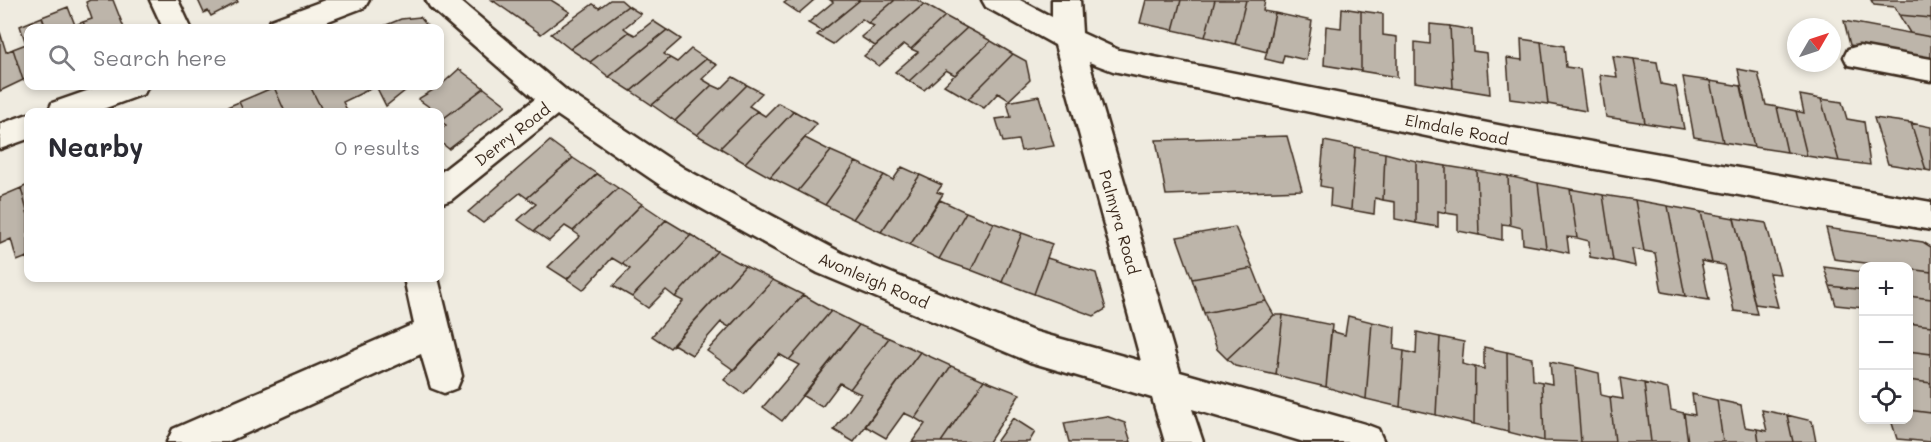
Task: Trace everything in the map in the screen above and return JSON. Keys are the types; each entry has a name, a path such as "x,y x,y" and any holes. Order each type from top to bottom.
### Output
{"street":[{"path":"164,0 175,24"},
{"path":"292,24 355,0"},
{"name":"Avonleigh Road","path":"440,0 556,99 674,178 830,263 1030,345 1365,442"},
{"name":"Elmdale Road","path":"996,0 1068,39 1113,60 1513,141 1931,216"},
{"name":"Palmyra Road","path":"1066,0 1068,39 1184,442"},
{"path":"1859,57 1931,70"},
{"path":"74,108 122,90"},
{"name":"Derry Road","path":"444,188 556,99"},
{"path":"0,137 24,128"},
{"path":"422,282 444,376"},
{"path":"186,442 433,332"}],"building":[{"path":"113,0 122,24 84,24 83,22 92,19 86,2"},
{"path":"198,0 237,0 238,2 211,16 208,11 204,13"},
{"path":"492,0 551,0 570,12 541,34"},
{"path":"610,0 621,0 628,6 570,49 551,34 593,4 599,8"},
{"path":"788,0 814,0 799,13 784,3"},
{"path":"830,0 860,0 822,31 808,23 833,2"},
{"path":"860,0 895,0 868,23 862,19 833,44 817,35"},
{"path":"895,0 917,0 924,4 875,46 861,37 874,26 868,23"},
{"path":"1146,0 1181,0 1173,30 1140,23"},
{"path":"1181,0 1215,0 1205,37 1173,30"},
{"path":"1215,0 1246,0 1235,44 1205,37"},
{"path":"1246,0 1265,0 1263,11 1275,13 1267,52 1235,44"},
{"path":"1871,0 1931,0 1931,18 1899,15 1895,7 1874,5"},
{"path":"924,4 945,16 911,49 904,44 879,66 864,56"},
{"path":"628,6 641,14 624,28 629,32 590,62 570,49"},
{"path":"68,7 75,24 45,24 42,17"},
{"path":"1342,8 1361,11 1361,71 1324,65 1326,26 1341,28"},
{"path":"1361,11 1383,14 1383,35 1397,37 1397,77 1361,71"},
{"path":"1275,13 1312,21 1306,60 1284,55 1282,63 1265,59"},
{"path":"1899,15 1931,18 1931,37 1910,33"},
{"path":"945,16 967,28 909,81 895,72 918,52 911,49"},
{"path":"42,17 45,24 25,24"},
{"path":"420,17 426,24 389,24 401,19"},
{"path":"653,21 667,30 609,77 590,62 629,32 635,35"},
{"path":"1844,21 1931,37 1931,61 1850,45"},
{"path":"24,24 24,38 20,26"},
{"path":"1430,24 1450,26 1453,88 1415,82 1415,42 1430,44"},
{"path":"1450,26 1472,30 1473,51 1487,53 1490,94 1453,88"},
{"path":"967,28 991,41 955,75 946,70 924,90 909,81"},
{"path":"667,30 681,39 664,54 670,58 631,91 609,77"},
{"path":"0,32 6,52 13,49 23,80 0,91"},
{"path":"1521,39 1541,42 1548,104 1510,99 1507,58 1522,60"},
{"path":"991,41 1013,54 968,99 944,85"},
{"path":"1541,42 1564,46 1566,67 1580,69 1586,111 1548,104"},
{"path":"24,45 23,80 13,49"},
{"path":"691,49 706,59 652,105 631,91 670,58 677,62"},
{"path":"1013,54 1026,61 1030,80 1009,100 998,93 984,108 968,99"},
{"path":"1613,56 1634,59 1645,123 1606,117 1600,75 1617,77"},
{"path":"706,59 717,65 702,79 712,85 675,121 652,105"},
{"path":"1634,59 1657,62 1661,84 1676,87 1684,129 1645,123"},
{"path":"459,69 484,88 444,118 444,108 431,108 418,99 433,90 444,90 444,82"},
{"path":"1738,69 1758,73 1766,105 1777,107 1787,152 1754,147"},
{"path":"733,77 747,85 697,135 675,121 712,85 721,89"},
{"path":"1683,77 1710,81 1723,142 1694,137"},
{"path":"1710,81 1741,86 1754,147 1723,142"},
{"path":"747,85 762,93 749,106 757,111 720,148 697,135"},
{"path":"484,88 506,105 449,149 444,145 446,125 444,118"},
{"path":"267,90 275,90 283,108 242,108 239,102"},
{"path":"275,90 312,90 321,108 283,108"},
{"path":"312,90 368,90 343,102 346,108 321,108"},
{"path":"378,90 406,90 386,106"},
{"path":"1800,95 1821,99 1839,161 1807,156 1796,111 1804,113"},
{"path":"1039,96 1054,146 1021,151 1018,140 1003,142 996,119 1011,117 1007,102"},
{"path":"1821,99 1842,102 1847,119 1864,122 1870,165 1839,161"},
{"path":"239,102 242,108 225,108"},
{"path":"778,103 794,111 745,163 720,148 757,111 765,116"},
{"path":"1777,107 1796,111 1807,156 1787,152"},
{"path":"794,111 817,124 770,177 745,163"},
{"path":"1874,118 1911,123 1926,170 1888,164"},
{"path":"1911,123 1931,127 1931,171 1926,170"},
{"path":"1287,136 1302,190 1166,195 1156,140"},
{"path":"805,138 831,151 798,191 770,177"},
{"path":"550,141 573,158 527,198 520,193 483,223 468,212"},
{"path":"1324,141 1355,147 1351,210 1330,206 1331,188 1320,186"},
{"path":"1355,147 1385,153 1383,200 1375,198 1374,214 1351,210"},
{"path":"831,151 856,162 825,205 798,191"},
{"path":"1385,153 1416,161 1416,223 1395,219 1395,202 1383,200"},
{"path":"573,158 597,174 534,231 518,220 536,204 527,198"},
{"path":"1416,161 1446,166 1446,213 1438,211 1438,227 1416,223"},
{"path":"856,162 884,175 853,219 825,205"},
{"path":"1446,166 1477,171 1479,235 1458,231 1458,215 1446,213"},
{"path":"902,167 920,175 881,232 853,219 884,175 893,180"},
{"path":"1477,171 1508,176 1510,225 1502,224 1502,240 1479,235"},
{"path":"597,174 618,188 573,231 565,226 549,241 534,231"},
{"path":"920,175 942,185 937,192 943,194 910,245 881,232"},
{"path":"1508,176 1538,183 1546,248 1523,244 1522,228 1510,225"},
{"path":"1538,183 1570,189 1577,238 1567,237 1569,253 1546,248"},
{"path":"21,188 24,200 24,258 17,261 11,239 0,244 0,197"},
{"path":"618,188 642,204 567,279 548,267 580,236 573,231"},
{"path":"1570,189 1603,195 1613,261 1590,257 1589,241 1577,238"},
{"path":"1603,195 1635,200 1644,251 1632,249 1635,266 1613,261"},
{"path":"940,200 966,212 939,259 910,245"},
{"path":"1635,200 1668,206 1685,296 1662,292 1655,253 1644,251"},
{"path":"642,204 666,220 622,264 612,258 583,290 567,279"},
{"path":"1668,206 1701,212 1712,263 1701,261 1709,300 1685,296"},
{"path":"966,212 994,223 971,270 939,259"},
{"path":"1701,212 1734,218 1757,314 1734,311 1724,265 1712,263"},
{"path":"1734,218 1766,223 1780,274 1769,273 1778,307 1755,304"},
{"path":"666,220 691,235 632,297 613,286 630,269 622,264"},
{"path":"994,223 1022,233 1002,282 971,270"},
{"path":"1235,227 1253,268 1192,279 1177,237"},
{"path":"1826,228 1923,242 1931,247 1931,272 1913,270 1913,262 1859,262 1834,259"},
{"path":"1022,233 1052,244 1034,294 1002,282"},
{"path":"691,235 717,251 675,297 666,290 648,308 632,297"},
{"path":"717,251 745,266 670,348 652,336 683,301 675,297"},
{"path":"1047,258 1096,273 1106,309 1094,316 1034,294"},
{"path":"745,266 773,280 729,327 721,322 692,355 673,344"},
{"path":"1824,267 1859,271 1859,289 1830,286"},
{"path":"1253,268 1266,301 1204,313 1192,279"},
{"path":"1913,270 1931,272 1931,299 1913,297"},
{"path":"773,280 803,295 734,370 707,351"},
{"path":"1830,286 1859,289 1859,307 1836,305"},
{"path":"803,295 831,311 789,360 779,354 744,394 724,380"},
{"path":"1913,297 1931,299 1931,326 1913,324"},
{"path":"1266,301 1274,315 1227,359 1217,349 1204,313"},
{"path":"831,311 859,325 782,421 763,407 799,365 789,360"},
{"path":"1274,315 1283,315 1276,375 1235,366 1227,359"},
{"path":"1283,315 1332,325 1326,387 1276,375"},
{"path":"1348,316 1372,322 1366,399 1326,387 1331,331 1345,335"},
{"path":"1372,322 1395,327 1394,349 1404,351 1400,407 1366,399"},
{"path":"1913,324 1931,326 1931,354 1913,352"},
{"path":"859,325 889,338 850,389 840,383 822,407 803,396"},
{"path":"1417,332 1440,337 1436,415 1400,407 1404,351 1416,354"},
{"path":"1440,337 1464,342 1462,364 1475,367 1474,424 1436,415"},
{"path":"889,338 920,352 854,442 834,430 861,394 850,389"},
{"path":"1484,347 1507,352 1508,432 1474,424 1475,367 1484,369"},
{"path":"920,352 951,366 915,418 904,413 886,438 865,426"},
{"path":"1507,352 1532,358 1533,380 1542,382 1544,441 1508,432"},
{"path":"1913,352 1931,354 1931,383 1913,381"},
{"path":"1550,362 1575,367 1581,442 1544,441 1542,382 1552,384"},
{"path":"951,366 984,380 941,442 912,442 925,424 915,418"},
{"path":"1575,367 1599,373 1601,395 1610,397 1615,442 1581,442"},
{"path":"1620,378 1644,383 1651,442 1615,442 1610,397 1623,399"},
{"path":"984,380 1020,394 989,442 941,442"},
{"path":"1913,381 1931,383 1931,413 1913,411"},
{"path":"1644,383 1668,389 1671,410 1684,413 1688,442 1651,442"},
{"path":"1692,394 1717,400 1723,442 1688,442 1684,413 1695,415"},
{"path":"1717,400 1741,405 1745,427 1757,429 1759,442 1723,442"},
{"path":"1762,410 1787,415 1793,442 1759,442 1757,429 1767,431"},
{"path":"1913,411 1931,413 1931,442 1897,439 1892,424 1913,424"},
{"path":"1787,415 1812,421 1816,442 1793,442"},
{"path":"1106,416 1125,423 1131,442 1069,442 1064,423"},
{"path":"1013,418 1035,432 1029,442 996,442"}]}
